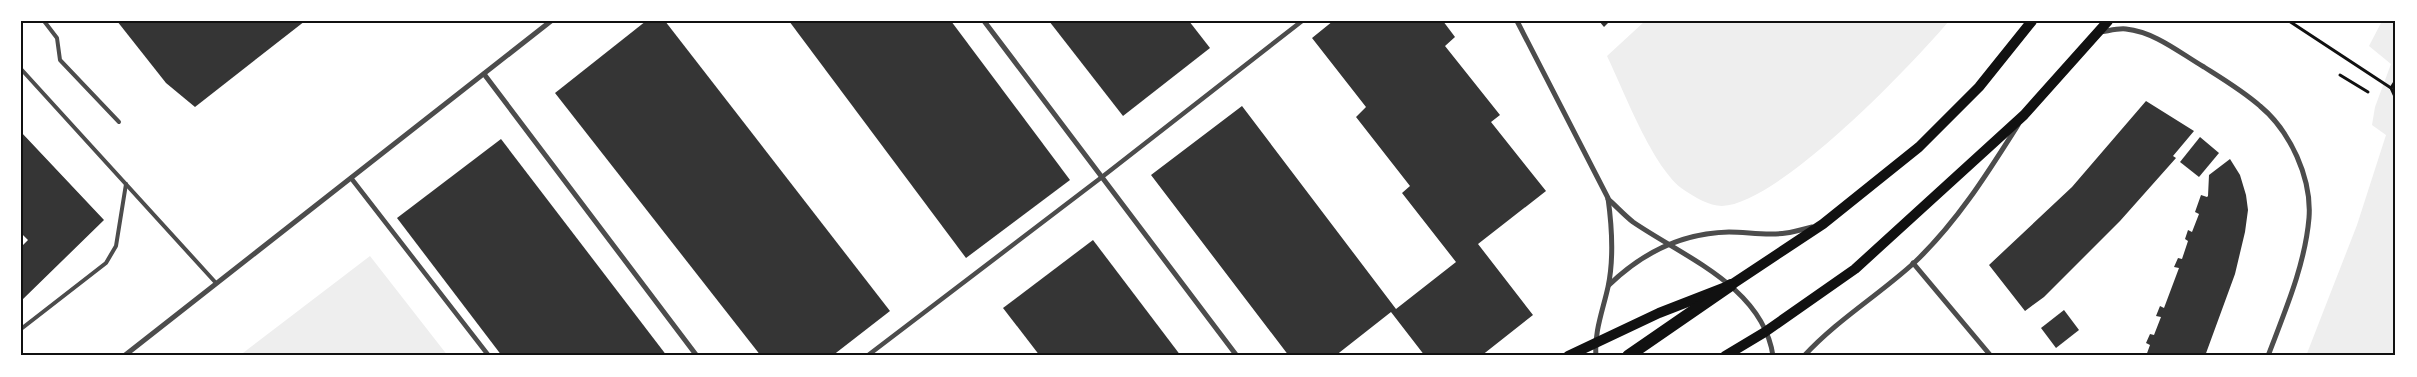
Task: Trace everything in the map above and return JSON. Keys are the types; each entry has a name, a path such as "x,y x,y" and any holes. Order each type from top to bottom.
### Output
{"main road":[{"path":"1628,356 1823,224 1919,147 1979,87 2032,21"},
{"path":"1725,356 1765,332 1855,269 2024,115 2108,21"},
{"path":"1568,356 1689,300 1731,286"}],"street":[{"path":"124,356 551,21"},
{"path":"984,21 1237,356"},
{"path":"867,356 1102,177 1302,21"},
{"path":"1517,21 1608,198 1631,220 1731,286 1756,314 1765,332 1773,356"},
{"path":"2100,32 2125,29 2148,34 2228,82 2261,106 2279,126 2291,144 2307,192 2309,217 2296,282 2268,356"},
{"path":"484,74 696,356"},
{"path":"1804,356 1820,339 1913,263 1944,233 1969,200 2024,115"},
{"path":"351,178 490,356"},
{"path":"1596,356 1595,342 1609,285 1611,221 1608,198"},
{"path":"1609,285 1642,258 1668,243 1726,232 1785,234 1823,224"},
{"path":"1913,263 1991,356"}],"lane":[{"path":"44,21 57,38 60,60 118,122"},
{"path":"21,69 216,283"},
{"path":"21,329 106,263 116,246 126,184"}],"path":[{"path":"2289,21 2391,88 2396,99"},
{"path":"2340,75 2368,92"},
{"path":"2391,88 2396,80"}],"shaded area":[{"path":"1645,21 1949,21 1876,99 1809,158 1776,183 1747,199 1717,206 1707,203 1684,190 1672,180 1661,165 1640,128 1607,56"},
{"path":"2382,21 2396,21 2396,356 2306,356 2357,225 2386,135 2372,125 2375,107 2391,64 2369,46"},
{"path":"370,256 448,356 239,356"}],"building":[{"path":"117,21 305,21 195,107 166,83"},
{"path":"646,21 665,21 890,311 832,356 761,356 555,93"},
{"path":"789,21 951,21 1070,180 966,258"},
{"path":"1049,21 1189,21 1210,48 1123,116"},
{"path":"1333,21 1443,21 1455,37 1445,46 1500,115 1491,122 1546,191 1478,244 1533,315 1481,356 1425,356 1391,312 1335,356 1289,356 1151,175 1242,106 1396,309 1456,262 1402,193 1410,186 1356,117 1366,107 1312,38"},
{"path":"1599,21 1610,21 1604,27"},
{"path":"2146,101 2194,131 2173,156 2176,158 2120,221 2044,297 2025,311 1989,265 2072,187"},
{"path":"21,132 104,220 21,301 21,247 28,240 21,233"},
{"path":"2200,137 2219,153 2199,177 2180,162"},
{"path":"501,139 667,356 502,356 397,218"},
{"path":"2230,159 2240,175 2248,210 2235,274 2205,356 2146,356 2150,345 2146,343 2150,334 2154,335 2161,317 2156,316 2160,306 2164,308 2179,268 2174,267 2178,258 2182,259 2188,241 2185,239 2188,230 2192,232 2199,214 2195,212 2201,195 2208,196 2209,175"},
{"path":"1093,240 1181,356 1040,356 1003,308"},
{"path":"2064,310 2079,330 2056,348 2041,328"}]}
